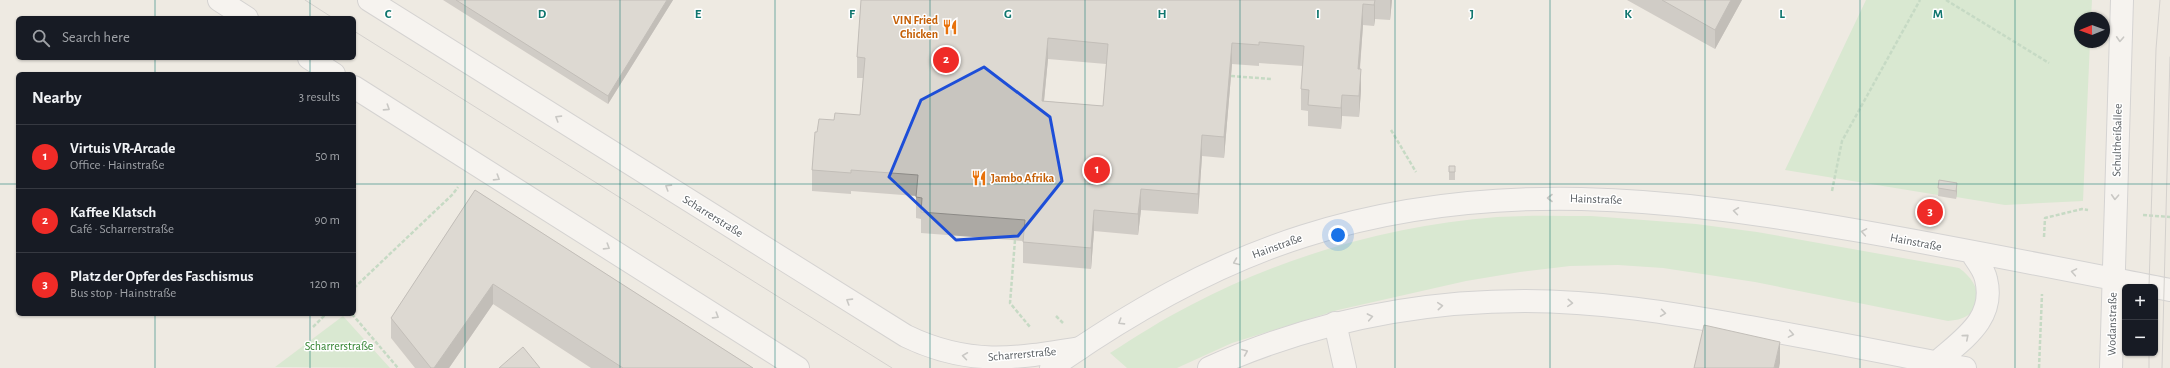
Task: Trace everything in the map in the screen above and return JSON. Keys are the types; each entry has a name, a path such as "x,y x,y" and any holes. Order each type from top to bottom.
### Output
{"main road":[{"path":"219,0 244,16"},
{"name":"Scharrerstraße","path":"369,0 912,339 947,353 986,358 1030,356 1080,348"},
{"name":"Schultheißallee","path":"2113,279 2122,0"},
{"path":"312,60 331,72"},
{"path":"356,88 798,368"},
{"name":"Hainstraße","path":"1051,368 1080,348 1166,295 1219,269 1276,246 1363,220 1430,206 1461,202 1561,198 1612,199 1678,204 1793,220 2170,290"},
{"path":"1936,362 1982,320 1988,301 1986,278 1971,252"},
{"name":"Wodanstraße","path":"2111,368 2113,279"},
{"path":"1209,368 1277,341 1335,323 1401,311 1443,306 1508,302 1573,303 1689,316 1965,368"},
{"path":"1335,323 1345,368"}],"path":[{"path":"1832,191 1842,141 1920,0"},
{"path":"1946,0 2049,63"},
{"path":"1231,76 1271,79"},
{"path":"1391,130 1416,172"},
{"path":"356,286 453,194 473,163"},
{"path":"1930,216 1931,206"},
{"path":"2045,218 2082,209"},
{"path":"1014,240 1010,303 1032,329"},
{"path":"2039,368 2042,293"},
{"path":"313,327 324,316"},
{"path":"354,316 398,368"},
{"path":"1056,316 1063,323"}],"highlighted area":[{"path":"984,67 1050,117 1062,181 1018,236 956,240 889,177 921,100"}],"green space":[{"path":"1866,0 2092,0 2091,12 2074,12 2074,48 2090,48 2083,201 2005,205 1956,197 1957,191 1939,189 1938,195 1785,170"},
{"path":"1509,216 1591,216 1696,224 1757,232 1959,268 1974,284 1978,301 1975,308 1969,315 1960,319 1948,321 1755,282 1663,268 1618,265 1570,266 1466,281 1338,310 1232,343 1177,368 1127,368 1110,353 1170,316 1227,287 1301,258 1340,246 1379,235 1458,221"},
{"name":"Scharrerstraße","path":"343,316 390,368 275,367"}],"building":[{"path":"456,0 667,0 608,96"},
{"path":"861,0 1375,0 1374,5 1363,4 1358,69 1361,69 1359,96 1342,95 1341,108 1308,105 1309,90 1301,89 1304,46 1259,42 1259,45 1232,43 1224,137 1202,135 1198,194 1141,189 1138,214 1094,210 1091,248 1023,242 1025,220 921,212 922,198 916,197 918,175 851,170 851,173 812,170 815,132 817,132 819,119 834,120 835,113 860,115 865,58 857,57","holes":["1048,38 1108,44 1103,106 1042,101"]},
{"path":"1662,0 1731,0 1715,30"},
{"path":"1449,166 1455,166 1455,172 1449,172"},
{"path":"1939,180 1957,183 1956,191 1938,188"},
{"path":"475,190 753,368 623,368 493,284 434,368 431,368 391,318"},
{"path":"1704,325 1780,342 1774,368 1694,368"},
{"path":"523,347 540,368 499,368"}],"tram line":[{"path":"305,0 330,16"},
{"path":"2149,284 2156,49 2160,0"},
{"path":"356,32 892,368"},
{"path":"2162,368 2170,57"},
{"path":"2149,356 2149,368"}],"place":[{"name":"VIN Fried Chicken","path":"950,27"},
{"name":"Kaffee Klatsch","path":"946,60"},
{"name":"Virtuis VR-Arcade","path":"1097,170"},
{"name":"Jambo Afrika","path":"979,178"},
{"name":"Platz der Opfer des Faschismus","path":"1930,212"}]}
